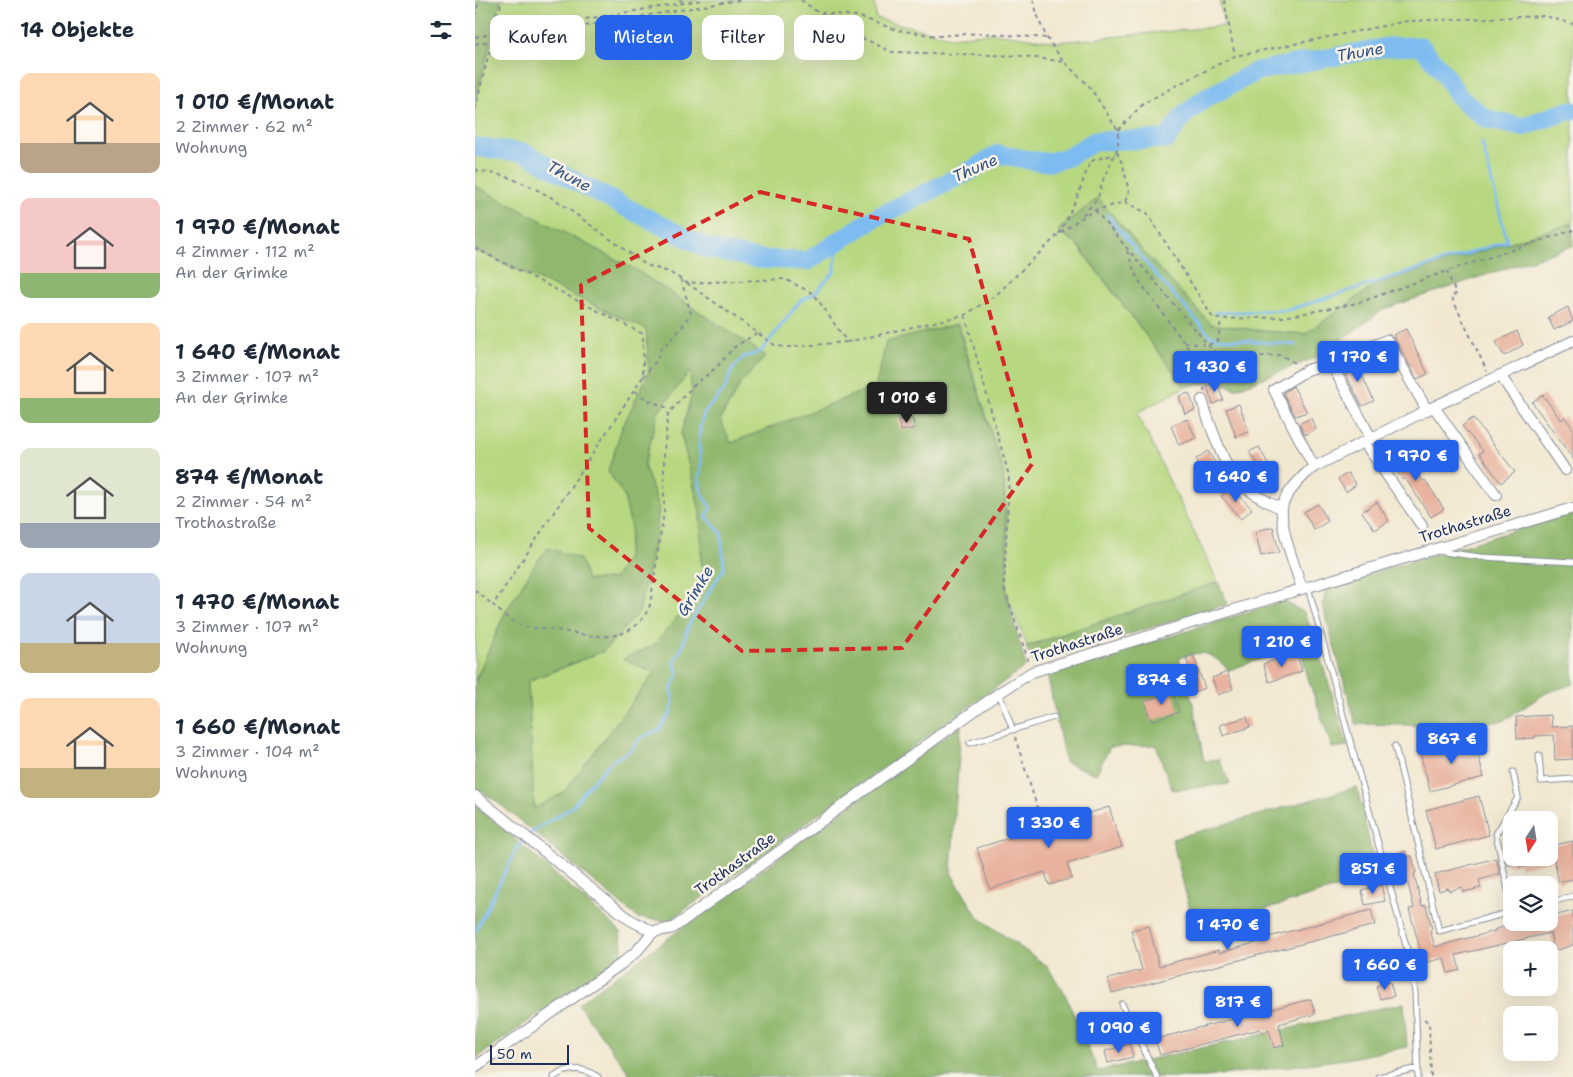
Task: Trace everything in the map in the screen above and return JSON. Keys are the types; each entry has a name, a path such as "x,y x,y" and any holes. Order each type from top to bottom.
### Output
{"street":[{"path":"1314,467 1274,390 1307,370 1331,363 1387,340 1430,409 1496,495"},
{"path":"1305,588 1285,534 1281,508 1305,473 1367,440 1573,341"},
{"path":"1331,363 1367,440 1422,526"},
{"path":"1496,377 1565,470"},
{"path":"1202,400 1208,420 1235,478 1266,502 1281,508"},
{"name":"Trothastraße","path":"653,932 673,928 999,693 1032,672 1573,508"},
{"path":"475,796 629,919 653,932 621,964 475,1067"}],"lane":[{"path":"1430,550 1481,557 1573,562"},
{"path":"1305,588 1320,631 1371,813 1400,930 1407,949 1415,992 1418,1077"},
{"path":"1307,636 1320,631"},
{"path":"999,693 1013,730"},
{"path":"970,743 1054,717"},
{"path":"1395,746 1439,931 1503,914"},
{"path":"1539,755 1541,781 1573,779"},
{"path":"1505,876 1495,834 1518,797 1513,772"},
{"path":"1558,900 1573,896"},
{"path":"1122,1004 1157,1077"},
{"path":"1378,1077 1418,1068"},
{"path":"554,1077 564,1070 577,1070 591,1072 597,1077"}],"path":[{"path":"475,16 479,0"},
{"path":"498,15 502,0"},
{"path":"679,0 687,2"},
{"path":"585,19 702,0"},
{"path":"585,26 740,0"},
{"path":"801,0 837,26 892,52 1023,56 1064,62"},
{"path":"1033,0 1047,38 1064,62 1089,86 1119,134 1117,149 1102,182 1098,198 1078,220"},
{"path":"1224,0 1235,56"},
{"path":"819,13 857,16 897,30 937,36 979,33 1047,38"},
{"path":"1118,130 1143,104 1235,56 1407,21 1545,16 1573,24"},
{"path":"475,37 490,35"},
{"path":"475,44 490,42"},
{"path":"475,109 490,50"},
{"path":"1117,149 1129,192 1125,202"},
{"path":"1059,234 1076,200 1089,162 1115,154"},
{"path":"475,170 505,176 532,187 556,200 647,265 669,272 687,283 776,346 788,347 847,342 965,315 996,295 1059,234 1078,220 1095,210 1125,202 1147,213 1213,318 1221,319 1283,316 1358,303 1447,271 1573,230"},
{"path":"1095,210 1213,351 1214,369 1207,374 1202,400"},
{"path":"475,248 643,334 643,377"},
{"path":"1126,248 1137,278 1207,374"},
{"path":"1447,271 1455,294 1451,296 1496,377"},
{"path":"687,283 785,279 814,294 847,342"},
{"path":"493,605 643,377 657,360 660,350 680,330 691,313 681,280"},
{"path":"965,315 1009,476 1004,587 1032,672"},
{"path":"1185,343 1208,345 1218,340 1221,319"},
{"path":"475,590 519,624 591,636 611,637 630,631 646,614 650,605 664,512 664,451 668,414 693,386 717,367 733,348 757,333"},
{"path":"1213,351 1251,357 1281,355 1307,370"},
{"path":"635,391 646,399 671,409"},
{"path":"1013,730 1040,816"},
{"path":"1416,1016 1429,1023 1431,1077"}],"highlighted area":[{"path":"760,192 969,239 1032,464 902,648 742,651 589,528 581,285"}],"green space":[{"path":"475,0 501,0 497,15 490,15 490,44 475,103"},
{"path":"501,0 866,0 874,1 876,18 951,37 994,33 1058,42 1224,26 1219,0 1573,0 1573,223 1378,283 1305,334 1211,324 1146,255 1098,198 1058,230 1077,245 1185,387 1137,413 1218,582 1027,646 1006,593 1008,541 1003,471 958,324 886,342 876,386 731,443 720,420 741,383 766,356 636,270 475,186 475,105 490,44 490,60 585,60 585,15 497,15"},
{"path":"475,186 636,270 766,356 741,383 720,419 731,443 876,386 886,342 957,324 1003,471 1007,540 1006,593 1026,666 669,921 638,918 496,801 475,787 475,682 505,613 536,563 548,548 580,559 587,580 614,579 627,557 631,528 624,496 608,471 622,428 649,372 646,329 475,250","holes":["690,371 692,394 681,434 700,511 702,588 653,646 623,659 654,673 564,792 534,809 528,681 604,651 639,612 656,535 659,507 644,465 658,413"]},
{"path":"1098,198 1146,255 1211,324 1263,331 1305,334 1378,283 1573,223 1573,246 1384,309 1317,357 1235,389 1217,381 1185,387 1077,244 1058,230"},
{"path":"475,250 646,329 649,372 622,428 608,471 624,496 631,528 627,557 614,579 587,580 548,548 536,563 505,613 475,681"},
{"path":"690,370 692,394 681,434 700,511 702,588 653,646 624,659 655,673 564,792 534,809 528,681 578,662 659,507 644,465 658,413"},
{"path":"1573,513 1573,684 1546,693 1503,721 1453,726 1356,724 1323,607 1326,587"},
{"path":"1218,582 1228,604 1034,663 1026,647"},
{"path":"1283,601 1304,612 1313,633 1348,746 1332,748 1299,646 1229,670 1207,654 1201,653 1179,658 1193,704 1204,761 1219,759 1230,784 1172,790 1156,745 1110,747 1096,774 1065,762 1047,673"},
{"path":"961,725 951,873 978,917 1047,966 1065,994 1098,1071 1404,1003 1407,1047 1346,1059 1205,1077 632,1077 578,1004"},
{"path":"1357,787 1377,876 1195,930 1172,839"},
{"path":"475,804 620,931 623,954 475,1059"}],"building":[{"path":"1568,307 1573,321 1554,330 1548,317"},
{"path":"1406,329 1428,374 1417,379 1393,335"},
{"path":"1517,331 1523,345 1504,356 1496,342"},
{"path":"1355,361 1374,401 1362,406 1341,366"},
{"path":"1217,382 1223,400 1213,404 1207,386"},
{"path":"1293,386 1307,412 1295,416 1283,393"},
{"path":"939,392 942,404 933,406 930,403 920,406 918,395"},
{"path":"1189,393 1195,410 1185,414 1179,396"},
{"path":"1543,395 1561,420 1565,417 1573,429 1573,459 1532,402"},
{"path":"1239,404 1249,432 1236,437 1226,409"},
{"path":"912,417 915,428 901,431 898,420"},
{"path":"1311,418 1316,429 1305,435 1299,424"},
{"path":"1473,418 1515,472 1501,483 1479,453 1483,451 1462,426"},
{"path":"1187,419 1196,438 1179,445 1171,426"},
{"path":"1259,447 1272,471 1259,477 1254,467 1257,463 1249,452"},
{"path":"1400,448 1423,481 1425,480 1444,509 1431,517 1405,478 1403,480 1387,457"},
{"path":"1208,451 1224,477 1213,484 1196,459"},
{"path":"1348,473 1356,485 1346,492 1338,479"},
{"path":"1231,487 1252,509 1241,519 1221,496"},
{"path":"1377,502 1389,521 1375,530 1362,512"},
{"path":"1318,504 1328,521 1314,530 1304,512"},
{"path":"1273,527 1279,552 1261,556 1255,531"},
{"path":"1296,654 1302,671 1269,682 1263,664"},
{"path":"1193,655 1205,688 1194,692 1186,658"},
{"path":"1227,672 1233,689 1218,695 1212,678"},
{"path":"1173,692 1179,712 1151,721 1145,701"},
{"path":"1551,715 1552,727 1573,726 1573,759 1555,760 1554,735 1517,739 1516,717"},
{"path":"1247,717 1250,727 1223,736 1220,725"},
{"path":"1474,739 1484,777 1430,791 1420,753"},
{"path":"1479,796 1489,835 1436,849 1426,810"},
{"path":"1109,807 1122,847 1067,864 1072,878 1049,885 1045,872 990,889 977,848 1032,831 1030,825 1036,823 1035,819 1045,816 1046,819 1052,817 1054,824"},
{"path":"1573,841 1573,879 1559,882 1555,866 1558,866 1558,844"},
{"path":"1406,851 1408,856 1412,856 1416,873 1414,874 1422,906 1426,905 1435,947 1495,931 1503,927 1503,931 1558,931 1558,915 1573,911 1573,945 1558,950 1558,941 1552,941 1550,933 1516,941 1503,941 1503,944 1456,955 1460,970 1448,973 1444,958 1424,963 1409,909 1414,908 1403,864 1399,865 1396,854"},
{"path":"1496,858 1500,874 1479,880 1481,888 1463,892 1462,887 1449,891 1448,888 1439,891 1435,874"},
{"path":"1381,885 1385,901 1365,905 1362,890"},
{"path":"1371,910 1375,925 1112,993 1108,979 1142,970 1131,930 1149,926 1159,966 1219,950 1219,953 1262,941 1261,939"},
{"path":"1390,982 1394,996 1380,999 1376,986"},
{"path":"1311,999 1315,1014 1279,1024 1284,1045 1274,1048 1269,1030 1261,1032 1260,1029 1160,1055 1155,1039"},
{"path":"1130,1044 1133,1057 1108,1063 1105,1051"}],"waterway":[{"name":"Thune","path":"475,147 525,153 586,187 708,249 758,259 808,261 873,219 970,171 998,154 1050,162 1068,157 1095,141 1167,139 1183,116 1204,99 1257,71 1387,47 1421,46 1442,71 1459,97 1486,119 1522,127 1573,111"},
{"path":"1215,313 1288,310 1507,241 1482,143"},
{"path":"1107,215 1155,274 1210,335 1217,338 1296,345"},
{"name":"Grimke","path":"475,932 518,846 532,832 572,807 612,761 631,750 639,739 659,730 671,712 673,700 671,688 678,676 674,661 682,648 688,626 724,568 721,533 706,516 711,509 701,491 699,479 701,465 699,447 700,428 704,413 725,389 732,370 743,357 762,350 800,301 814,294 834,272 839,240"}]}
